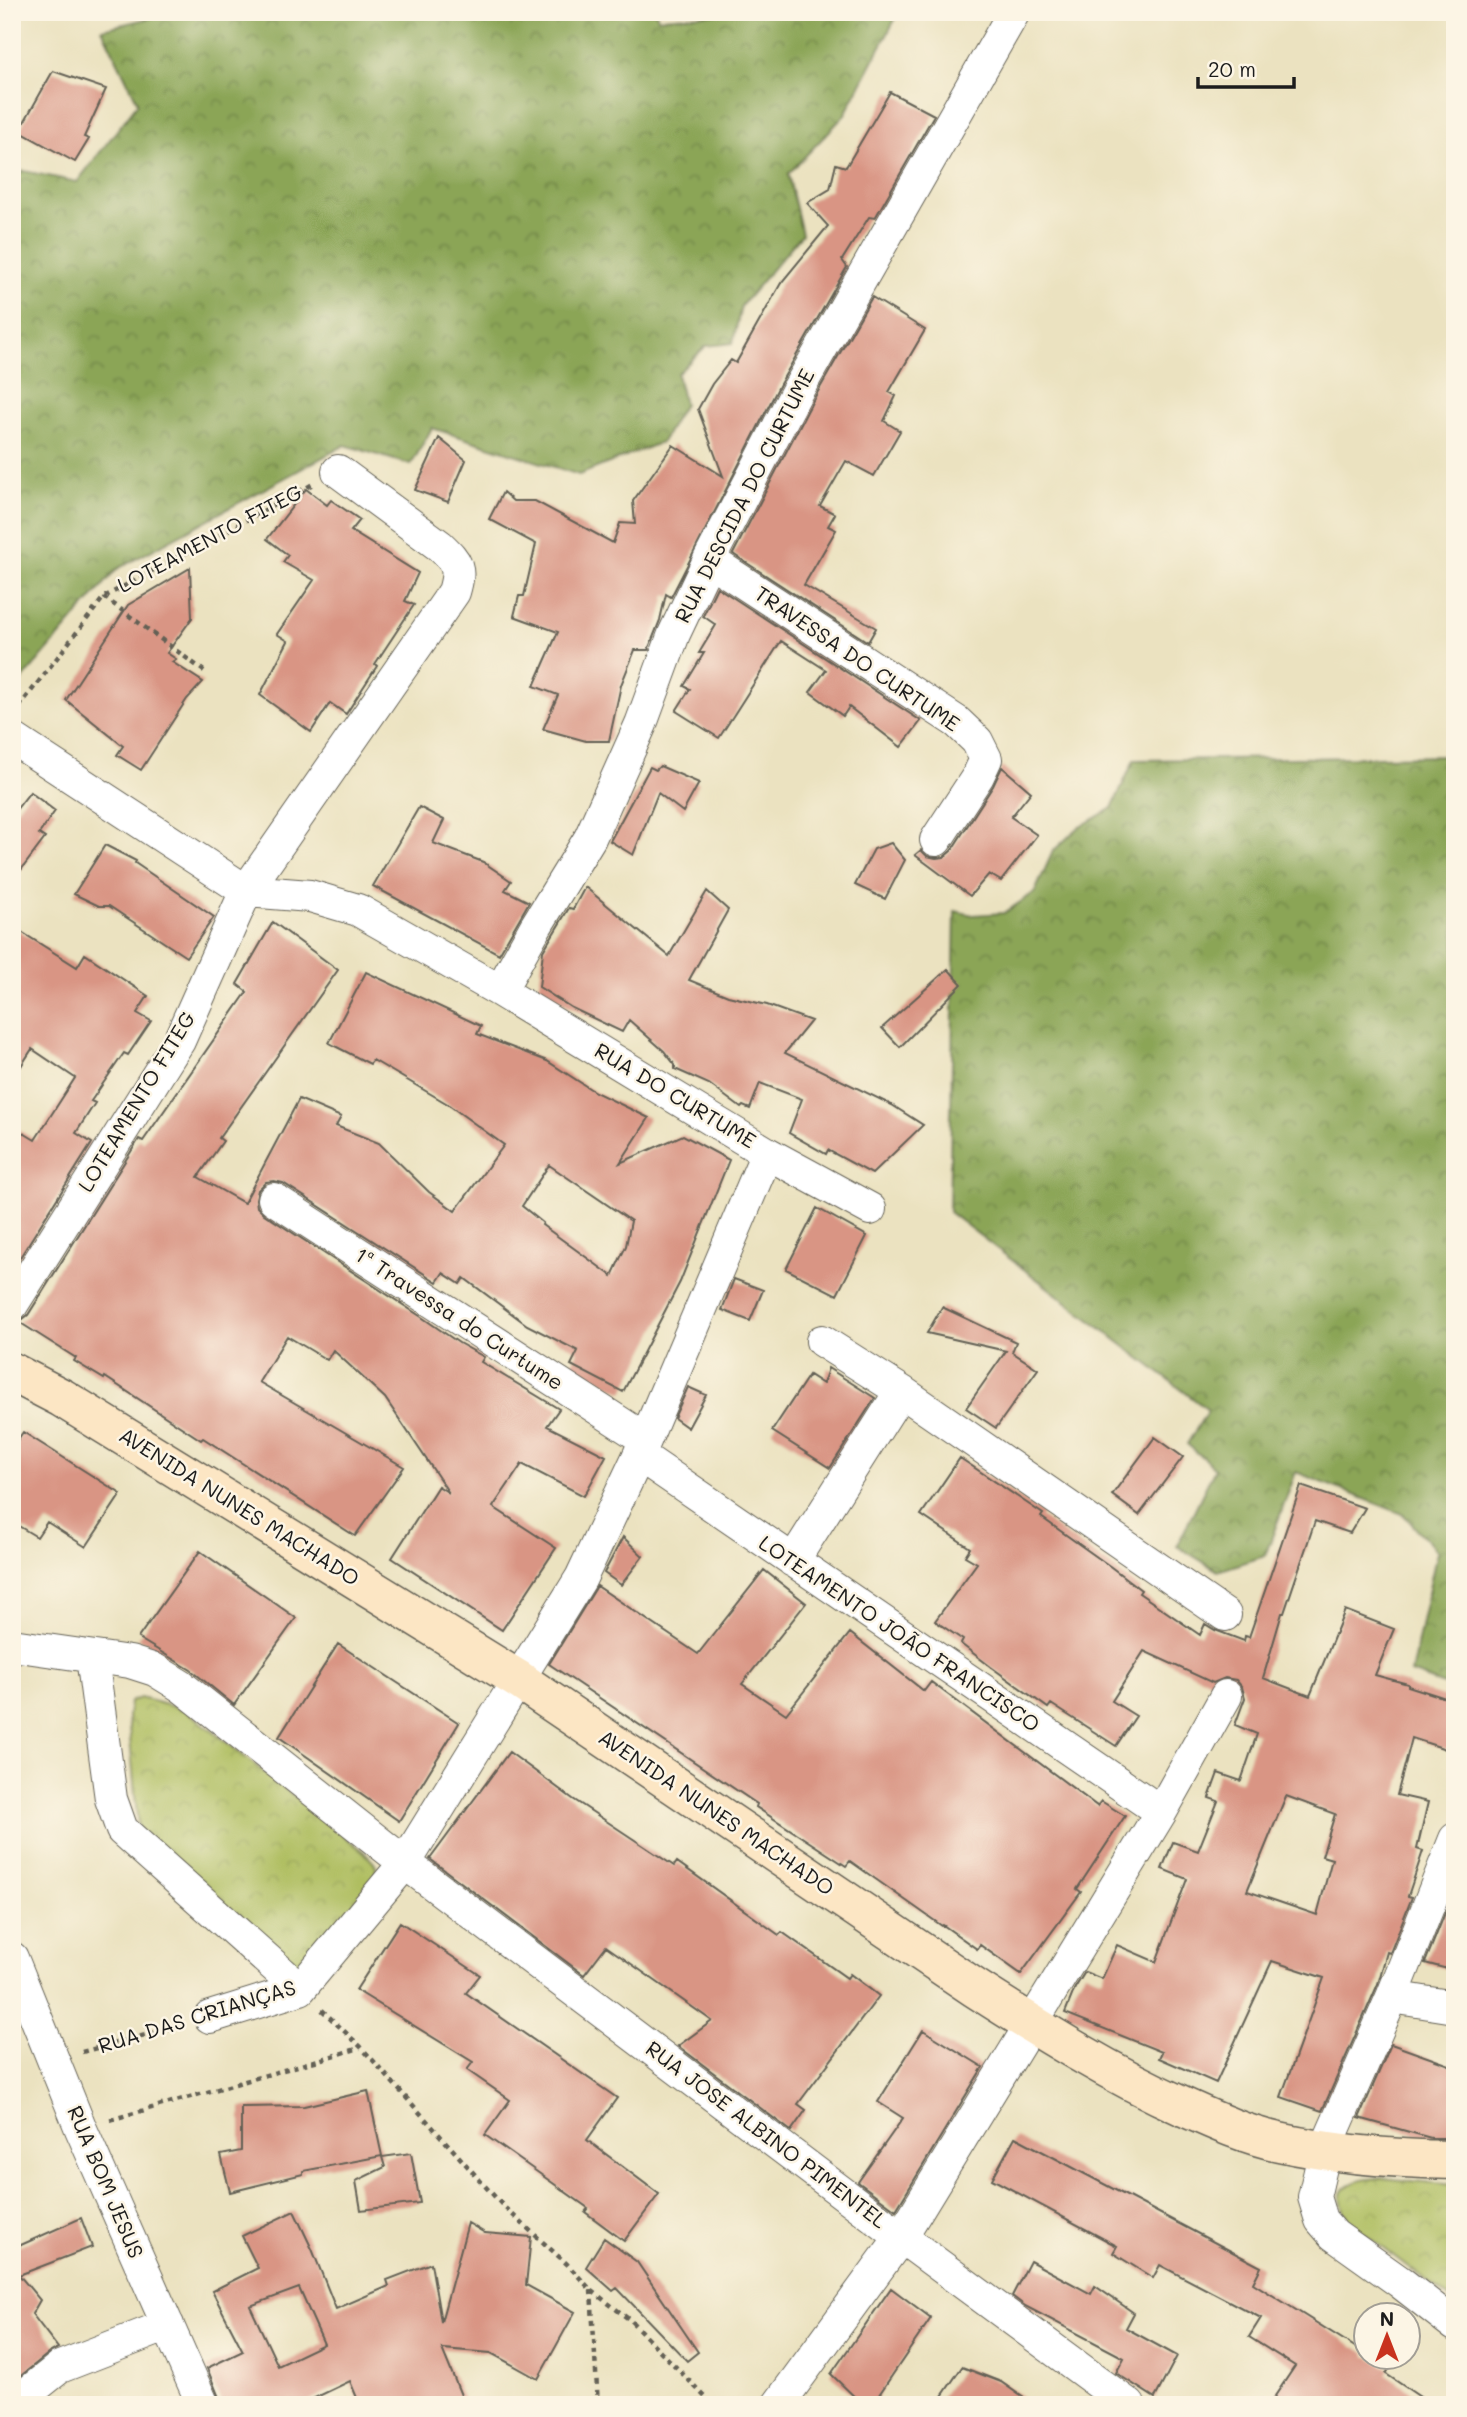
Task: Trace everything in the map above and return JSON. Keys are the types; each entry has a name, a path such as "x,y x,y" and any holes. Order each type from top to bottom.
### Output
{"street":[{"name":"RUA DESCIDA DO CURTUME","path":"500,991 590,838 641,724 674,634 709,560 796,393 1014,12"},
{"name":"LOTEAMENTO FITEG","path":"12,1305 179,1041 246,891 454,592 459,575 455,560 338,471"},
{"name":"TRAVESSA DO CURTUME","path":"709,560 957,722 977,741 986,759 978,776 936,840"},
{"path":"12,738 246,891"},
{"name":"RUA DO CURTUME","path":"246,891 310,896 358,910 500,991 768,1153 642,1447 581,1578 519,1679"},
{"path":"768,1153 870,1209"},
{"name":"1ª Travessa do Curtume","path":"274,1199 642,1447"},
{"path":"822,1341 901,1391 1225,1615"},
{"name":"AVENIDA NUNES MACHADO","path":"12,1372 62,1398 519,1679 963,1980 1032,2024 1144,2088 1224,2125 1277,2142 1390,2158 1455,2160"},
{"path":"793,1561 901,1391"},
{"name":"LOTEAMENTO JOÃO FRANCISCO","path":"642,1447 793,1561 1161,1812"},
{"name":"RUA JOSE ALBINO PIMENTEL","path":"12,1645 130,1662 155,1670 181,1686 405,1863 901,2237 1129,2405"},
{"path":"92,1657 111,1799 122,1830 300,1989"},
{"name":"RUA DAS CRIANÇAS","path":"210,2017 300,1989 405,1863 519,1679"},
{"path":"778,2405 901,2237 1161,1812 1226,1696"},
{"path":"1455,1839 1392,1997 1325,2150 1314,2197 1321,2220 1334,2235 1455,2325"},
{"name":"RUA BOM JESUS","path":"12,1958 81,2129 203,2405"},
{"path":"1392,1997 1455,2007"},
{"path":"18,2405 30,2391 60,2367 168,2325"}],"path":[{"name":"LOTEAMENTO FITEG","path":"12,716 104,597 338,471"},
{"path":"104,597 204,671"},
{"path":"300,1989 361,2047 503,2206 567,2264 591,2290 630,2320 713,2405"},
{"name":"RUA DAS CRIANÇAS","path":"54,2060 210,2017"},
{"path":"81,2129 361,2047"},
{"path":"591,2290 598,2405"}],"green space":[{"path":"155,12 656,12 658,18 743,12 899,12 844,116 788,174 802,234 741,306 733,343 706,346 677,374 684,404 662,442 579,475 432,428 411,465 345,445 117,569 12,692 12,176 24,171 77,182 138,103 102,29 150,18"},
{"path":"1455,756 1455,1689 1411,1673 1437,1551 1403,1514 1296,1472 1265,1556 1218,1571 1177,1546 1215,1468 1187,1444 1208,1410 949,1212 955,911 973,915 1004,913 1035,892 1053,851 1078,828 1112,808 1134,760"},
{"path":"140,1698 186,1710 364,1852 376,1865 376,1878 302,1966 292,1966 138,1828 128,1716 130,1702"},
{"path":"1381,2178 1455,2185 1455,2303 1351,2223 1342,2202 1345,2188 1359,2181"}],"building":[{"path":"53,71 106,89 84,137 89,139 75,162 19,131"},
{"path":"890,92 934,115 875,218 869,217 842,260 847,267 780,384 671,597 666,594 660,620 648,650 635,650 621,685 609,741 586,741 543,729 558,695 534,686 558,632 514,616 519,596 524,596 536,544 489,519 503,492 513,501 535,501 613,543 620,523 635,524 633,501 673,445 723,476 698,409 712,384 731,360 736,363 781,283 828,226 807,203 830,189 836,164 846,167"},
{"path":"872,297 925,330 889,392 896,396 884,421 900,431 874,476 846,461 820,506 835,514 828,526 836,530 804,585 876,628 868,642 733,554 812,402"},
{"path":"439,438 466,460 448,502 415,490"},
{"path":"306,489 327,505 331,500 360,520 351,531 418,573 405,601 414,605 346,714 330,703 311,732 260,695 288,641 277,634 314,580 283,562 288,555 267,539"},
{"path":"190,568 192,618 167,653 176,659 172,662 203,682 187,699 141,770 117,755 123,746 66,700 128,605"},
{"path":"717,587 921,721 901,747 849,707 843,716 810,692 826,670 781,641 719,738 676,711 690,689 684,686 704,653 699,653 716,625 703,616"},
{"path":"660,766 699,783 683,812 658,793 633,855 610,841 650,767 656,770"},
{"path":"1002,767 1031,792 1011,817 1037,835 1001,881 989,874 970,896 915,855 921,850 927,856 936,858 944,857 951,851 993,786"},
{"path":"30,792 55,811 39,834 45,838 12,882 12,815"},
{"path":"419,807 444,820 433,843 483,862 511,881 505,890 529,902 499,954 373,886"},
{"path":"891,843 905,860 885,899 855,885 874,849"},
{"path":"105,845 136,861 135,863 214,917 186,957 109,906 99,906 74,894"},
{"path":"585,887 669,956 707,891 728,910 689,980 728,996 767,1005 811,1021 785,1053 892,1105 923,1125 872,1174 828,1150 826,1154 789,1133 802,1099 760,1083 750,1109 743,1106 741,1108 709,1084 675,1069 664,1051 629,1020 622,1032 572,1008 539,987 543,951"},
{"path":"273,922 338,970 219,1138 223,1141 198,1177 244,1203 299,1099 341,1117 336,1126 379,1143 429,1192 455,1211 504,1145 446,1103 373,1060 370,1064 329,1043 366,972 481,1026 477,1034 547,1061 595,1092 649,1118 620,1163 683,1135 729,1160 680,1282 623,1392 571,1365 578,1351 527,1325 464,1278 460,1284 443,1273 437,1282 283,1183 266,1182 258,1190 257,1207 264,1214 484,1357 481,1362 559,1409 547,1426 606,1456 584,1496 522,1464 493,1507 556,1548 502,1630 392,1558 438,1486 449,1493 385,1398 333,1350 327,1360 287,1336 259,1382 404,1467 355,1536 203,1438 201,1440 105,1377 104,1379 74,1361 76,1358 19,1322 28,1315 139,1139 143,1141 247,992 237,984","holes":["549,1165 631,1221 626,1246 612,1276 542,1225 543,1223 522,1206"]},
{"path":"12,926 77,967 85,954 148,996 137,1013 151,1021 128,1055 124,1053 91,1101 95,1103 76,1133 92,1143 12,1270 12,1126 35,1140 75,1078 32,1049 12,1080"},
{"path":"948,969 962,984 900,1047 882,1028"},
{"path":"817,1208 867,1236 837,1295 786,1269"},
{"path":"734,1279 763,1290 750,1321 722,1310"},
{"path":"942,1307 1016,1342 1012,1352 1038,1369 996,1428 966,1408 1006,1351 927,1333"},
{"path":"828,1368 875,1398 830,1468 772,1431 809,1375 823,1384"},
{"path":"688,1387 706,1395 688,1428 674,1418"},
{"path":"23,1432 121,1494 86,1547 47,1522 37,1537 12,1522 12,1448"},
{"path":"1155,1437 1183,1457 1139,1515 1112,1495"},
{"path":"960,1458 1043,1514 1041,1517 1141,1590 1139,1593 1200,1635 1205,1624 1244,1641 1245,1636 1249,1637 1301,1486 1365,1508 1350,1533 1315,1521 1282,1613 1263,1678 1310,1696 1345,1610 1394,1629 1375,1675 1455,1701 1455,1752 1412,1738 1397,1795 1428,1802 1417,1849 1423,1851 1408,1896 1412,1897 1390,1953 1387,1952 1378,1984 1322,2111 1281,2097 1324,1978 1272,1961 1216,2083 1159,2058 1162,2052 1065,2013 1085,1972 1102,1979 1117,1945 1156,1962 1187,1879 1162,1869 1173,1842 1198,1851 1218,1801 1209,1798 1218,1773 1241,1781 1257,1734 1235,1725 1245,1698 1242,1687 1236,1680 1225,1678 1213,1683 1144,1651 1112,1701 1136,1716 1116,1746 1051,1704 1048,1708 961,1644 963,1640 935,1621 977,1563 965,1556 970,1548 921,1515","holes":["1286,1796 1335,1814 1322,1856 1332,1859 1317,1915 1247,1891"]},
{"path":"623,1537 643,1556 621,1585 604,1573"},
{"path":"200,1551 296,1618 234,1705 191,1670 138,1638"},
{"path":"764,1570 806,1603 742,1684 786,1714 850,1633 924,1691 931,1682 1097,1806 1101,1801 1125,1816 1077,1889 1081,1892 1021,1974 980,1945 977,1949 942,1926 850,1861 846,1866 756,1807 757,1804 549,1664 597,1586 698,1654"},
{"path":"338,1644 459,1723 399,1821 279,1737"},
{"path":"509,1752 573,1799 674,1866 677,1862 779,1935 782,1932 847,1978 850,1974 879,1996 798,2104 806,2110 791,2131 678,2046 712,2021 606,1946 584,1975 430,1859"},
{"path":"1447,1908 1455,1910 1455,1971 1425,1963"},
{"path":"400,1922 480,1975 466,1993 617,2098 587,2140 659,2194 624,2241 585,2212 588,2208 485,2135 510,2100 467,2070 473,2062 356,1990"},
{"path":"923,2030 983,2067 896,2210 858,2182 903,2118 878,2102"},
{"path":"1391,2044 1455,2067 1455,2138 1431,2138 1359,2118"},
{"path":"368,2091 382,2156 303,2171 303,2174 230,2192 221,2155 241,2151 241,2107 304,2106"},
{"path":"1015,2137 1261,2267 1253,2283 1352,2345 1352,2372 1387,2372 1386,2374 1432,2405 1269,2405 1295,2366 1249,2337 1261,2318 1160,2265 1153,2278 1113,2253 1117,2246 992,2179"},
{"path":"411,2153 420,2203 361,2210 356,2181 385,2167 382,2157"},
{"path":"294,2211 336,2309 389,2286 387,2280 431,2263 441,2322 468,2223 485,2233 531,2237 526,2285 575,2312 538,2379 491,2353 442,2349 465,2405 360,2405 350,2381 300,2405 222,2405 207,2368 243,2351 212,2291 258,2268 242,2236","holes":["299,2288 324,2344 278,2366 250,2306"]},
{"path":"81,2218 92,2247 19,2275 40,2300 32,2314 58,2348 12,2383 12,2249"},
{"path":"604,2238 637,2262 698,2352 687,2361 617,2288 613,2291 586,2267"},
{"path":"1030,2261 1091,2294 1095,2286 1134,2313 1126,2328 1177,2356 1155,2398 1116,2373 1124,2358 1025,2306 1012,2296"},
{"path":"891,2288 931,2318 872,2405 863,2405 831,2374"},
{"path":"962,2367 1001,2382 1034,2405 936,2405"}]}
